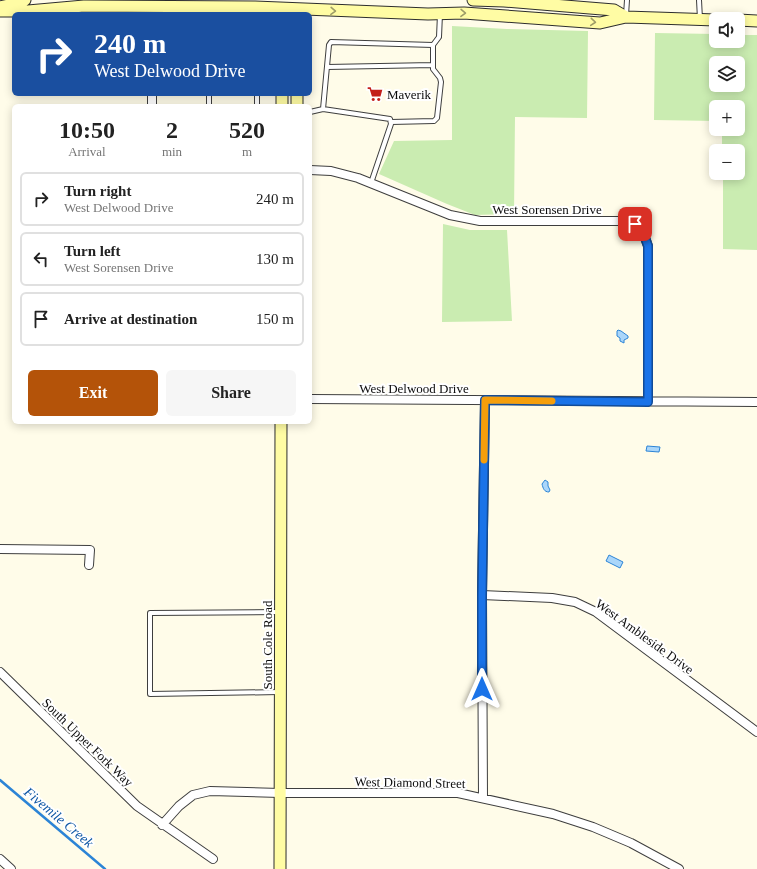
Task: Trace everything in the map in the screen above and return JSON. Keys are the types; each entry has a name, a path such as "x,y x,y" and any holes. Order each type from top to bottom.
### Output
{"main road":[{"path":"0,6 22,2 25,0"},
{"path":"473,0 614,10 626,17"},
{"path":"0,11 84,6 154,11 203,11 276,7 440,14 464,13 600,23 626,17 709,20"},
{"path":"536,18 579,15 584,8"},
{"path":"745,20 757,21"},
{"name":"South Cole Road","path":"280,869 281,424"}],"street":[{"name":"West Sorensen Drive","path":"312,170 331,171 343,174 371,183 450,215 480,221 625,221 635,224 643,232 648,246 648,402"},
{"name":"West Delwood Drive","path":"312,399 757,402"},
{"path":"483,798 482,596 485,400"},
{"path":"0,549 90,550 89,565"},
{"name":"West Ambleside Drive","path":"482,596 552,598 576,602 596,612 757,732"},
{"name":"South Upper Fork Way","path":"0,672 137,806 213,859"},
{"name":"West Diamond Street","path":"162,824 179,806 193,795 210,791 280,793 458,793 554,814 593,827 631,843 679,869"},
{"path":"0,859 11,869"}],"lane":[{"path":"626,0 626,17"},
{"path":"700,0 700,19"},
{"path":"312,112 323,109 386,118 390,119 391,122 434,120 437,118 441,82 433,68 433,45 439,37 440,14"},
{"path":"323,109 329,45 331,42 433,45"},
{"path":"327,67 433,65"},
{"path":"371,183 391,122"},
{"path":"280,692 150,694 150,613 281,612"}],"green space":[{"path":"452,26 588,31 587,118 515,117 514,214 475,215 379,174 394,141 452,140"},
{"path":"655,33 709,34 709,48 745,48 745,35 757,35 757,250 723,249 723,180 745,180 745,144 722,144 722,136 745,136 745,100 709,100 709,121 654,120"},
{"path":"443,224 470,230 507,230 512,321 442,322"}],"water":[{"path":"618,330 628,336 628,338 624,340 624,343 620,341 620,338 617,336"},
{"path":"647,446 660,447 659,452 646,451"},
{"path":"545,480 548,482 549,492 545,491 542,484"},
{"path":"609,555 623,562 620,568 606,561"}],"waterway":[{"name":"Fivemile Creek","path":"0,780 105,869"}],"slow traffic":[{"path":"484,460 485,400 552,401"}],"place":[{"name":"Maverik","path":"375,94"}],"route":[{"path":"482,689 485,400 648,402 648,246 643,232 635,224"}]}
